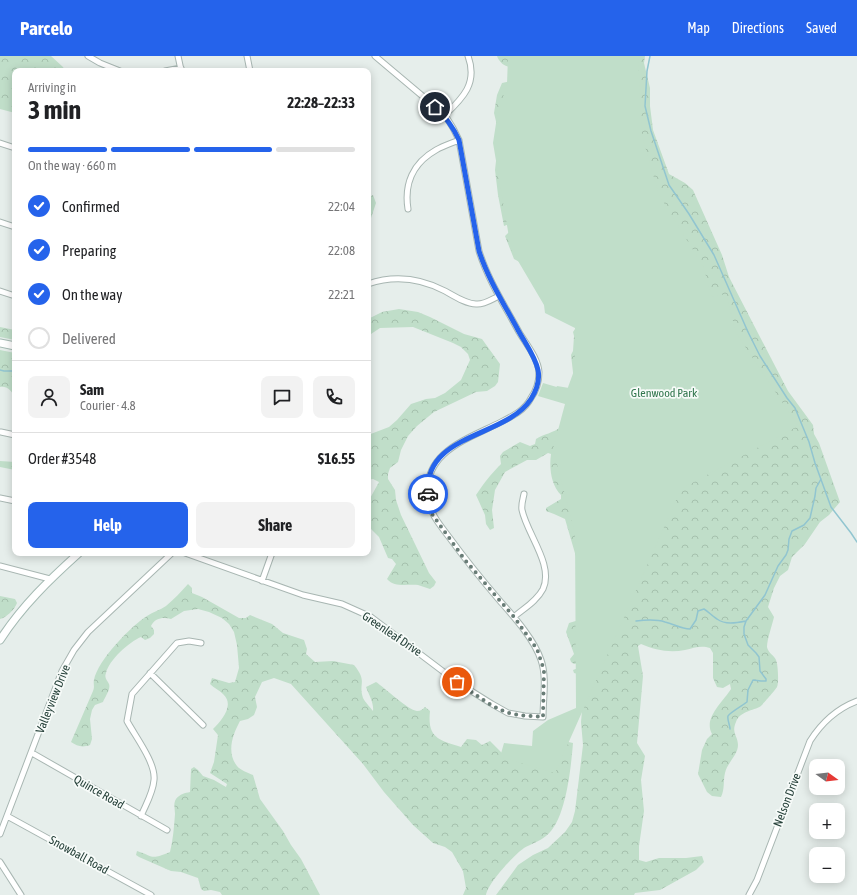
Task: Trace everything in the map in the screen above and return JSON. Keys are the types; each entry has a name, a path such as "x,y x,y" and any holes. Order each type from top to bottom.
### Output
{"street":[{"path":"88,56 112,68"},
{"path":"178,56 181,68"},
{"path":"246,56 249,68"},
{"path":"375,56 444,115 453,128 459,140 479,251 483,263 499,296 535,360 538,372 537,386 531,399 523,409 508,419 454,445 443,454 430,474 427,489 430,511 465,560 514,617 536,599 543,589 546,576 545,566 521,508 524,494"},
{"path":"444,115 458,103 467,91 471,79 470,62 468,56"},
{"path":"408,209 406,197 407,188 411,177 418,166 426,156 459,140"},
{"path":"0,143 12,147"},
{"path":"0,222 12,226"},
{"path":"371,283 382,279 394,278 419,281 436,286 467,302 476,304 485,303 499,296"},
{"path":"0,291 12,295"},
{"path":"0,343 12,345"},
{"path":"1,432 12,434"},
{"path":"0,498 12,500"},
{"path":"0,640 24,606 50,579 76,556"},
{"name":"Valleyview Drive","path":"0,834 62,671 74,650 88,632 169,556"},
{"name":"Greenleaf Drive","path":"193,556 303,595 342,604 371,617 457,682 492,704 508,713 543,717 544,670 537,649 514,617"},
{"path":"262,581 271,556"},
{"path":"0,566 50,579"},
{"path":"141,816 150,795 154,779 151,763 127,721 132,694 177,643 189,641 201,643"},
{"path":"150,673 203,725"},
{"name":"Nelson Drive","path":"749,895 810,741 819,728 833,714 857,701"},
{"name":"Quince Road","path":"32,753 168,830"},
{"name":"Snowball Road","path":"8,816 151,895"},
{"path":"0,862 20,895"}],"green space":[{"path":"0,56 51,56 63,67 12,68 12,112 0,109"},
{"path":"497,56 645,56 644,63 650,88 650,106 653,130 669,174 685,183 693,190 722,255 729,277 788,391 813,425 814,434 819,443 840,502 829,515 820,522 805,544 792,557 788,570 780,576 774,588 768,607 774,617 767,647 777,662 778,685 761,706 744,713 738,718 734,732 738,742 738,749 726,769 721,797 712,796 707,792 698,774 702,750 707,739 712,734 710,722 712,716 731,689 730,684 723,688 717,687 713,678 713,653 710,648 704,647 668,651 641,644 638,646 643,676 637,743 645,756 641,780 644,811 639,846 639,860 646,862 659,858 686,858 702,856 704,862 696,870 660,890 635,893 634,895 496,895 518,865 533,855 548,848 565,832 572,822 575,811 583,745 581,722 585,676 574,673 573,670 581,667 579,663 574,664 571,662 570,659 574,654 566,632 569,623 579,620 579,567 565,519 546,511 546,508 561,499 561,495 553,481 550,465 551,454 548,453 536,460 527,460 505,472 495,490 492,510 494,528 490,530 486,524 485,515 476,495 501,464 500,456 503,452 520,442 530,446 535,444 536,439 561,427 566,404 553,393 557,386 569,388 574,381 571,355 573,351 573,332 577,326 527,266 514,259 505,236 515,222 504,226 495,170 499,134 494,113 497,95 502,83 511,81 510,67 502,63"},
{"name":"Glenwood Park","path":"508,56 638,56 642,136 659,195 703,266 712,297 726,294 736,333 798,426 681,489 555,773 500,757 504,743 532,746 533,731 548,720 576,708 575,533 553,449 565,404 538,396 543,383 567,390 575,368 575,328 545,313 544,305 511,249 493,143 497,117 507,84"},
{"path":"373,195 376,203 371,218 371,196"},
{"path":"399,309 418,312 464,334 482,339 500,364 498,382 495,386 487,391 476,392 434,412 417,426 408,436 401,450 398,462 390,468 388,474 388,479 395,490 396,500 401,515 429,573 436,582 430,589 418,585 397,585 387,579 396,564 392,559 388,558 379,537 371,529 371,497 379,482 371,479 371,434 389,427 411,404 426,399 435,398 445,393 461,380 470,360 468,354 461,347 413,327 380,328 371,334 371,318 382,312"},
{"path":"0,327 12,329 12,339 0,337"},
{"path":"0,350 12,352 12,392 7,388 0,387"},
{"path":"0,461 12,462 12,469 0,467"},
{"path":"188,584 192,588 192,593 239,618 246,618 250,615 272,624 283,633 304,640 307,649 306,654 315,662 333,661 354,665 361,675 361,689 363,698 373,711 372,702 366,687 376,682 413,710 420,711 425,707 430,711 430,727 436,736 441,740 461,747 467,739 476,740 482,745 490,741 504,755 564,741 573,743 569,779 563,806 553,829 544,838 524,848 514,857 496,877 486,895 463,895 466,888 463,871 452,852 445,847 433,843 413,825 384,792 363,764 291,684 274,678 262,682 255,697 257,707 254,715 248,719 240,721 233,737 231,749 232,755 238,767 253,775 260,799 301,859 320,895 222,895 220,892 211,890 204,891 201,889 198,878 181,872 171,871 136,855 137,851 153,857 170,852 174,829 174,806 176,799 179,796 190,792 191,769 194,767 203,776 226,787 227,784 210,773 214,762 218,735 213,729 226,712 228,703 223,694 210,684 212,678 229,683 235,682 239,668 237,645 234,632 229,624 222,618 198,609 184,611 171,619 162,618 155,621 151,626 154,630 154,634 150,638 145,640 141,637 136,639 115,657 108,668 105,676 109,684 109,691 103,702 95,705 92,710 90,719 92,739 90,745 80,746 71,742 93,691 94,680 97,672 108,654 140,621 166,606"},
{"path":"0,596 15,599 17,603 10,613 0,619"}],"waterway":[{"path":"650,56 647,71 645,106 651,131 669,185 714,255 760,356 795,408 809,442 831,507 857,542"},
{"path":"0,370 12,371"},
{"path":"730,729 728,716 747,702 748,690 753,680 766,681 760,671 759,657 748,645 744,634 746,621 765,595 778,566 786,555 792,531 804,525 810,518 816,488 821,479"},
{"path":"636,621 658,620 690,629 696,620 698,611 704,609 720,621 727,623 746,621"}],"way so far":[{"path":"428,494 430,511 437,521 465,560 514,617 537,649 544,670 543,717 508,713 457,682"}],"route":[{"path":"428,494 427,489 430,474 443,454 454,445 508,419 523,409 531,399 537,386 538,372 535,360 499,296 483,263 479,251 459,140 444,115 435,107"}]}
